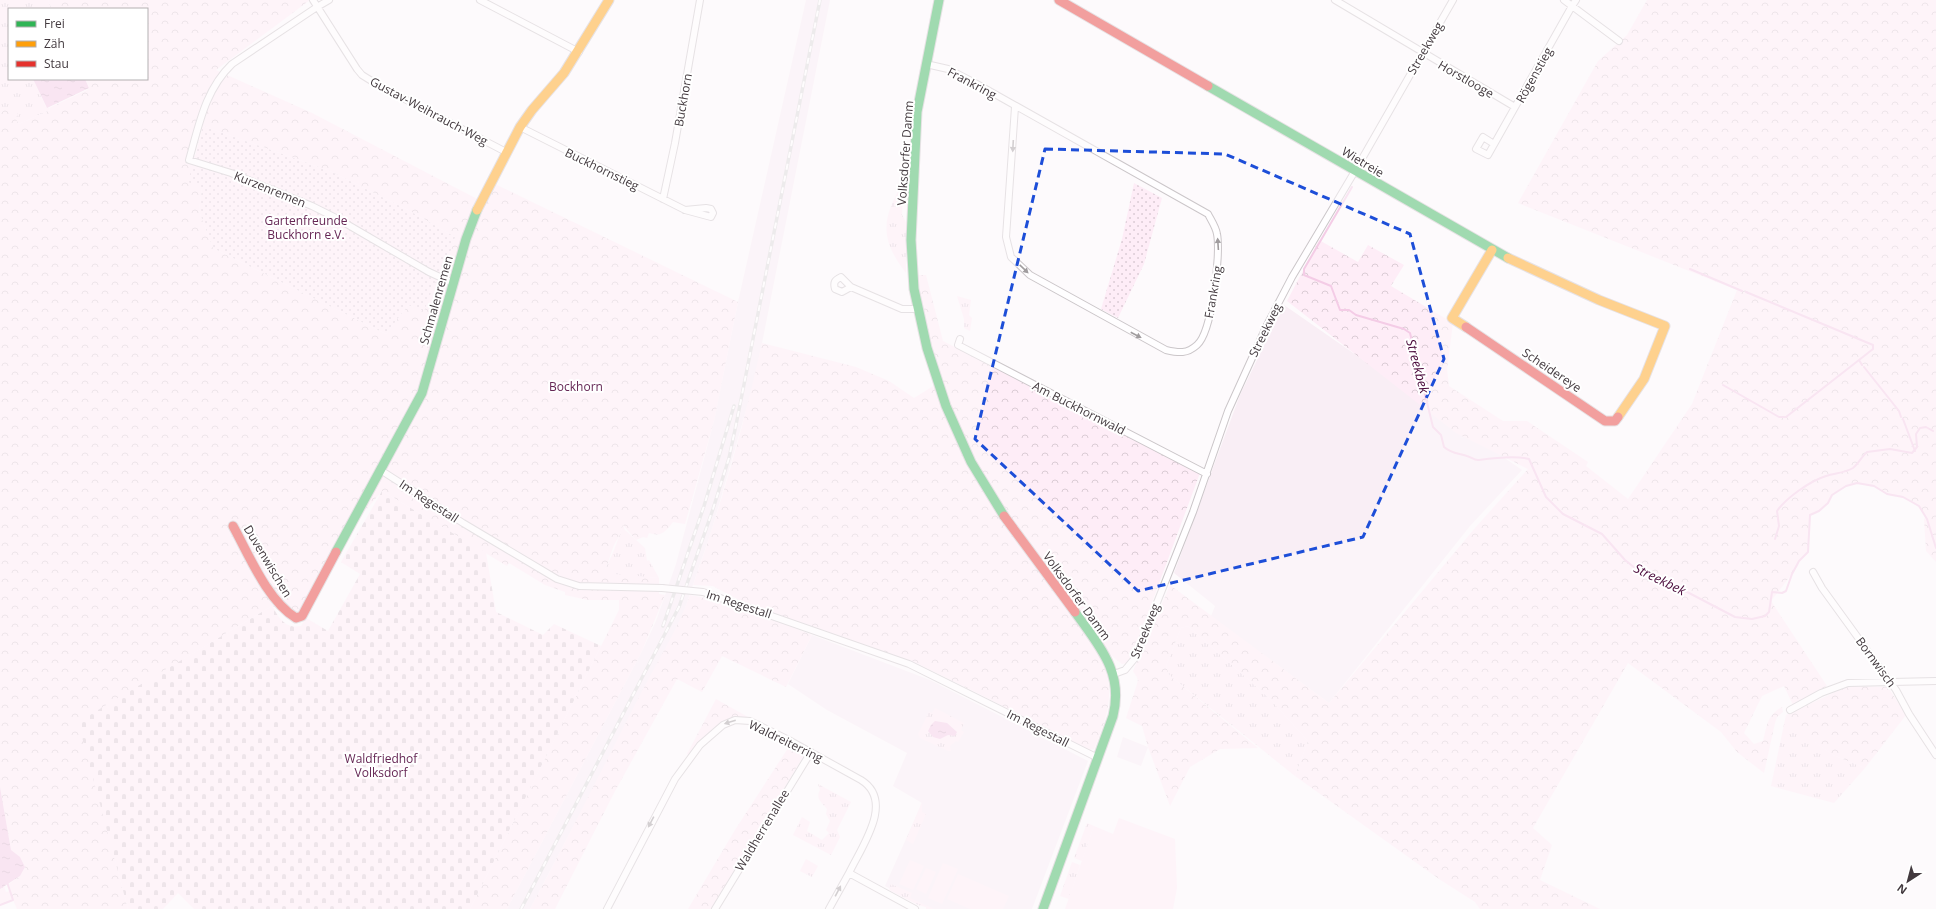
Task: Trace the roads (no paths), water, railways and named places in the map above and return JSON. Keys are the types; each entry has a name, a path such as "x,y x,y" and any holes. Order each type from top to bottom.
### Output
{"street":[{"path":"313,0 317,7 330,0"},
{"path":"480,0 579,52"},
{"name":"Schmalenremen","path":"302,616 382,471 422,393 466,239 481,200 520,127 579,52 609,0"},
{"name":"Buckhorn","path":"663,199 676,143 700,0"},
{"name":"Volksdorfer Damm","path":"939,0 917,112 911,258 919,309 940,389 953,423 973,465 1002,512 1102,652 1114,674 1117,689 1116,704 1098,758 1043,909"},
{"name":"Wietreie","path":"1060,0 1492,250 1599,300 1664,326"},
{"name":"Horstlooge","path":"1335,0 1515,107"},
{"name":"Streekweg","path":"1114,674 1124,670 1135,658 1207,474 1233,397 1267,325 1292,277 1355,172 1453,0"},
{"path":"1564,0 1619,41"},
{"name":"Rögenstieg","path":"1494,144 1576,0"},
{"name":"Gustav-Weihrauch-Weg","path":"317,7 362,75 378,85 506,152"},
{"name":"Kurzenremen","path":"317,7 232,64 220,76 210,92 203,110 189,160 231,173 312,206 338,219 429,272 453,283"},
{"name":"Frankring","path":"926,64 948,70 1015,107 1208,214 1217,232 1219,258 1210,315 1199,344 1189,351 1180,353 1166,350 1030,275 1011,257 1006,237 1015,107"},
{"name":"Buckhornstieg","path":"520,127 685,210"},
{"name":"Scheidereye","path":"1492,250 1452,318 1605,421 1615,421 1644,379 1664,326"},
{"path":"851,287 902,309 919,309"},
{"name":"Am Buckhornwald","path":"960,339 958,345 1207,474"},
{"name":"Im Regestall","path":"382,471 462,523 556,578 579,586 662,588 703,592 909,664 1098,758"},
{"name":"Duvenwischen","path":"234,526 264,579 286,613 296,618 302,616"},
{"name":"Bornwisch","path":"1813,572 1822,588 1890,681 1936,755"},
{"path":"1790,710 1820,693 1848,683 1936,681"},
{"name":"Waldreiterring","path":"606,909 665,795 691,756 717,729 735,720 750,721 811,752 866,783 876,798 877,806 875,817 849,873 829,909"},
{"name":"Waldherrenallee","path":"715,909 811,752"},
{"path":"849,873 916,909"}],"water":[{"path":"33,80 85,80 89,88 47,108"},
{"path":"935,721 947,723 957,732 955,736 948,735 940,739 933,737 928,731"},
{"path":"0,787 11,850 20,857 25,867 20,876 0,889"}],"waterway":[{"name":"Streekbek","path":"1352,187 1304,269 1304,275 1331,286 1340,310 1349,310 1356,315 1404,329 1410,333 1433,427 1441,435 1444,447 1452,452 1478,460 1511,457 1529,459 1546,497 1563,514 1602,534 1625,560 1640,572 1668,582 1735,617 1752,619 1765,616 1769,612 1772,592 1782,593 1786,591 1792,574 1799,561 1808,552 1810,515 1819,511 1828,503 1832,495 1846,486 1857,483 1874,486 1887,494 1903,497 1919,506 1927,519 1936,548"},
{"path":"1690,269 1742,291"},
{"path":"1746,292 1873,345 1873,349 1859,360"},
{"path":"1723,385 1779,417 1786,417 1859,360 1862,365"},
{"path":"1864,367 1899,411 1901,417"},
{"path":"1903,419 1915,451"},
{"path":"1775,539 1779,526 1777,511 1799,490 1820,478 1853,468 1867,452 1890,449 1912,453 1917,447 1916,434 1920,428 1926,427 1933,431"},
{"path":"0,905 13,900 7,882"}],"railway":[{"path":"521,909 679,607 713,509 729,458 736,425 820,0"},
{"path":"663,626 704,506 734,406"}],"park label":[{"name":"Gartenfreunde Buckhorn e.V.","path":"306,227"},
{"name":"Bockhorn","path":"576,386"},
{"name":"Waldfriedhof Volksdorf","path":"381,765"}]}
